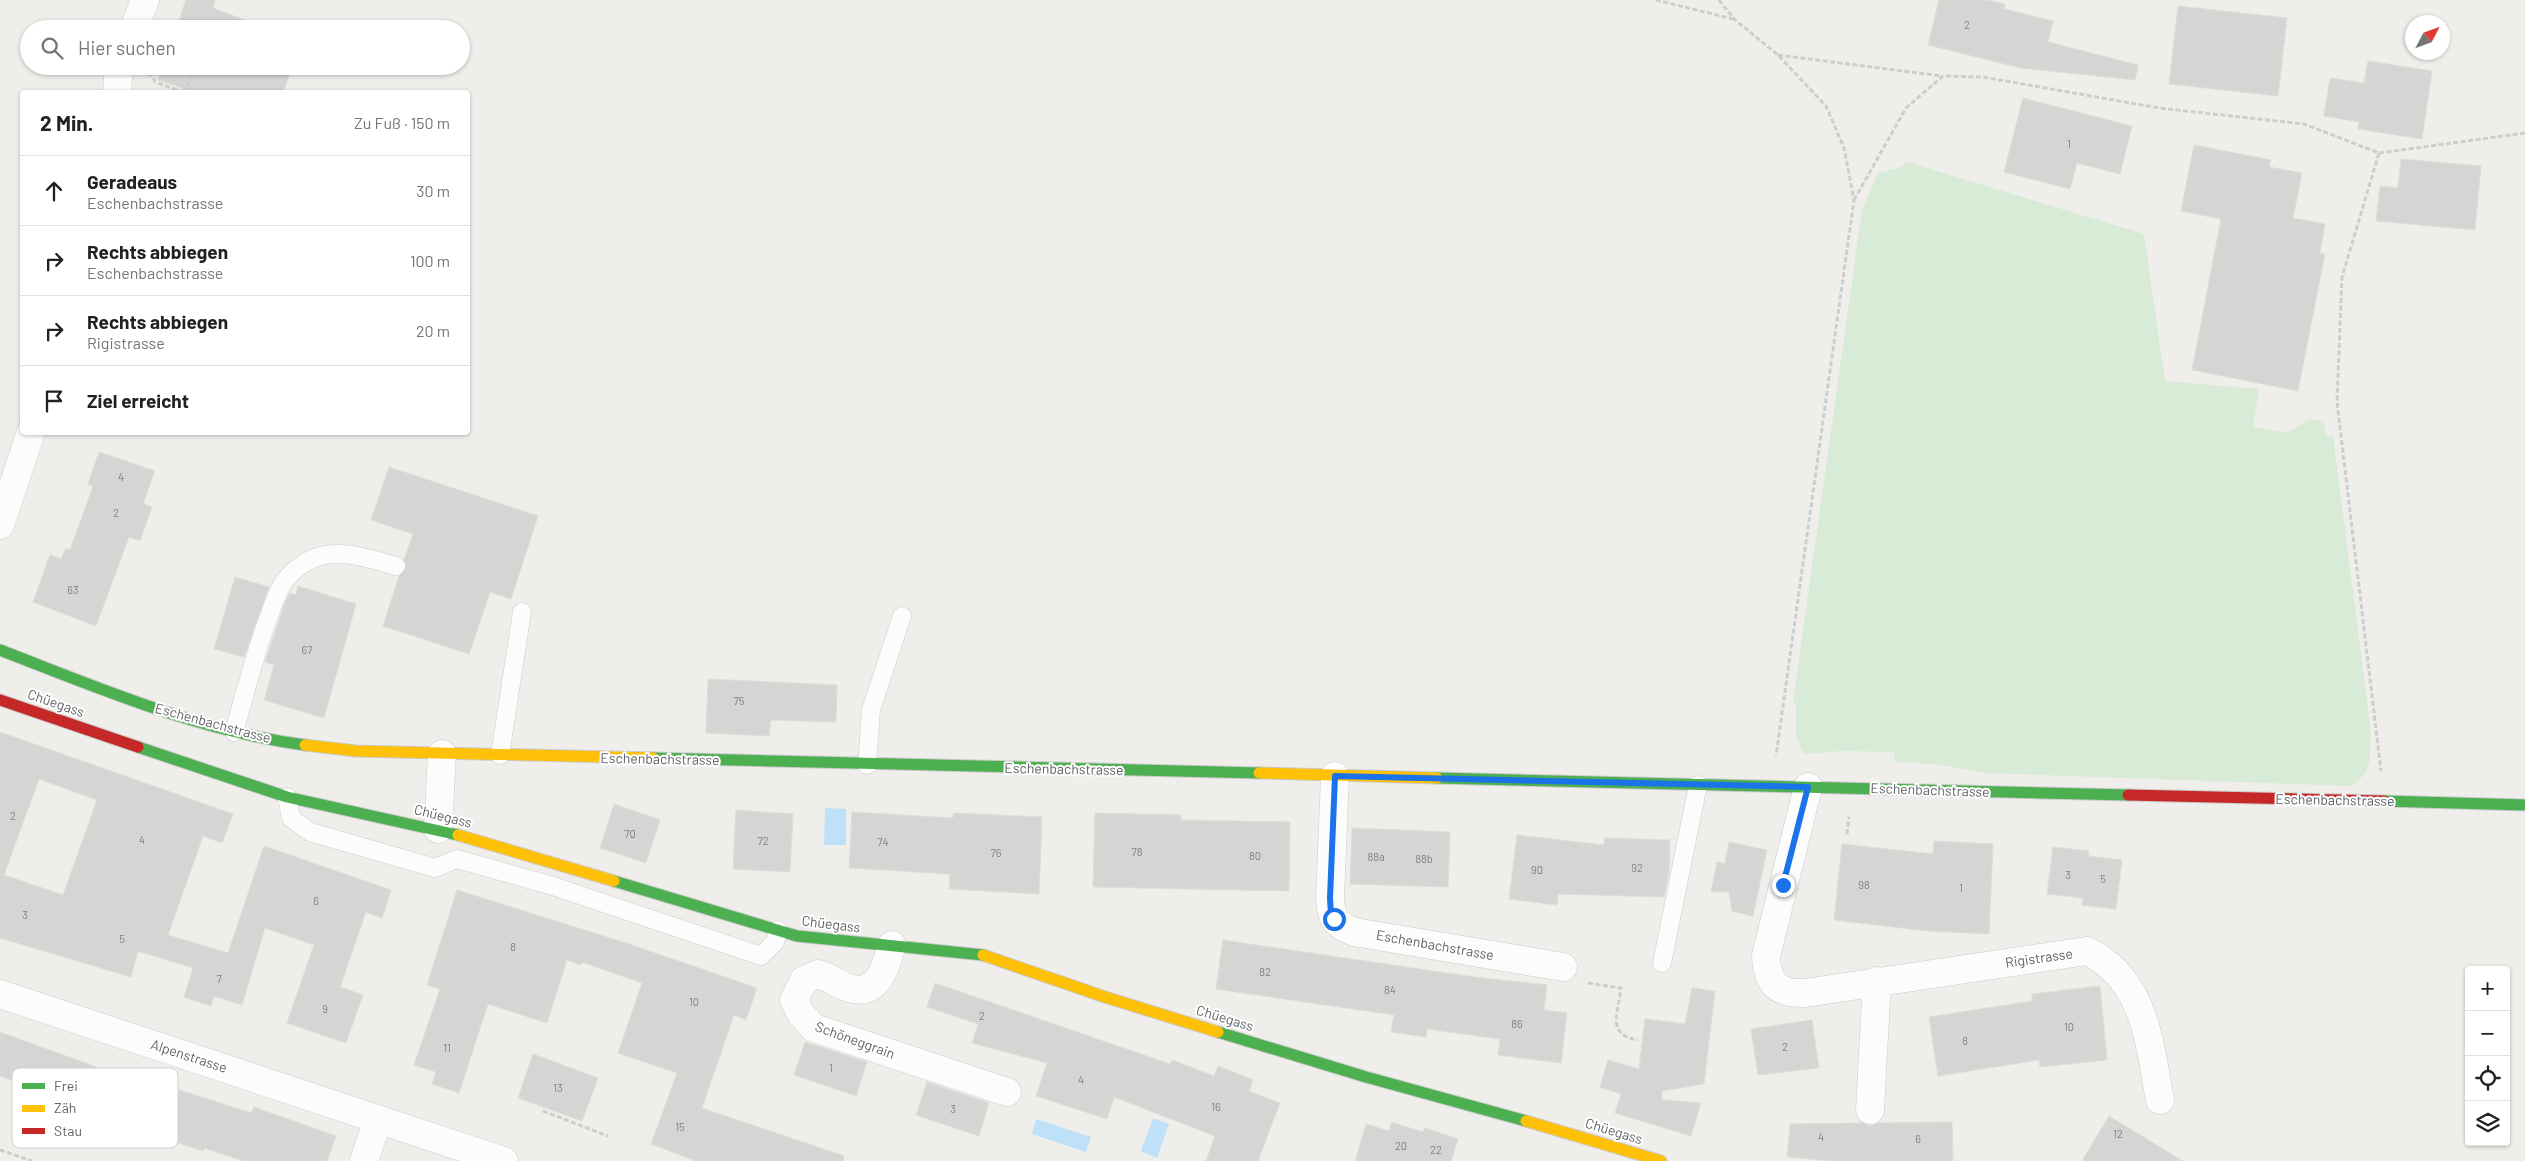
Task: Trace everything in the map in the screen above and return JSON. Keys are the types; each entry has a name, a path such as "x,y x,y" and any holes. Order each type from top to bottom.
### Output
{"street":[{"path":"137,20 145,0"},
{"path":"118,90 127,75"},
{"path":"0,525 30,435"},
{"name":"Eschenbachstrasse","path":"0,650 173,714 234,732 295,744 356,751 867,765 2525,804"},
{"name":"Chüegass","path":"0,700 287,797 438,829 797,936 986,955 1105,997 1338,1068 1501,1113 1661,1161"},
{"path":"438,829 442,754"},
{"name":"Eschenbachstrasse","path":"1335,776 1330,898 1331,915 1338,924 1354,932 1563,967"},
{"name":"Rigistrasse","path":"1808,787 1766,956 1767,969 1771,979 1789,994 1805,993 2087,951 2110,966 2133,992 2142,1011 2160,1100"},
{"name":"Schöneggrain","path":"892,945 883,976 867,988 855,990 843,986 832,978 818,974 804,980 794,1000 801,1014 814,1028 1007,1092"},
{"path":"1870,1110 1877,981"},
{"name":"Alpenstrasse","path":"0,994 504,1161"},
{"path":"364,1161 378,1119"}],"lane":[{"path":"234,732 258,647 277,595 286,579 297,568 314,558 334,554 356,555 396,566"},
{"path":"500,755 522,612"},
{"path":"867,765 870,710 902,616"},
{"path":"1662,962 1698,785"},
{"path":"287,797 291,818 310,832 435,868 457,859 553,886 761,956 775,942 778,930"}],"path":[{"path":"1656,0 1734,19"},
{"path":"1719,0 1734,19 1778,55 1826,106 1844,148 1854,200 1772,787"},
{"path":"1778,55 1942,76 1983,77 2159,108 2304,124 2379,153 2525,133"},
{"path":"152,75 155,82 177,90"},
{"path":"187,90 194,75"},
{"path":"1854,200 1906,108 1942,76"},
{"path":"2379,153 2342,277 2336,402 2385,801"},
{"path":"1563,967 1575,982 1621,988 1616,1025 1620,1033 1626,1038 1638,1040"},
{"path":"542,1111 608,1136"},
{"path":"0,1150 32,1161"}],"green space":[{"path":"1907,162 2144,234 2165,381 2259,389 2253,427 2287,433 2308,420 2323,421 2327,438 2333,435 2371,733 2369,763 2364,774 2352,786 1983,773 1936,764 1895,762 1894,752 1842,751 1803,754 1796,734 1796,705 1793,702 1862,210 1878,173 1898,168"}],"water":[{"path":"825,808 846,809 846,845 824,845"},
{"path":"1153,1118 1169,1124 1157,1158 1141,1151"},
{"path":"1036,1119 1091,1137 1086,1152 1032,1134"}],"building":[{"path":"186,0 215,0 213,8 244,20 179,20"},
{"path":"1939,0 1987,0 2005,4 2004,9 2053,21 2048,42 2138,65 2135,80 2021,68 1928,45"},
{"path":"2178,6 2287,18 2278,96 2169,84"},
{"path":"2368,61 2432,71 2422,139 2358,129 2359,122 2324,116 2330,78 2364,83"},
{"path":"160,75 290,75 284,90 188,90 158,80"},
{"path":"2023,98 2132,126 2120,174 2077,163 2070,189 2004,172"},
{"path":"2194,145 2271,160 2269,167 2302,173 2293,218 2325,224 2320,253 2325,254 2298,391 2192,370 2221,219 2181,211"},
{"path":"2401,159 2481,166 2475,230 2376,221 2380,186 2398,188"},
{"path":"99,452 155,471 143,503 152,507 140,541 129,537 96,626 33,602 50,555 61,559 66,548 70,550 93,486 88,484"},
{"path":"389,467 538,516 511,599 490,592 469,654 383,626 399,576 406,569 404,560 413,534 371,520"},
{"path":"235,577 269,587 244,657 214,649"},
{"path":"298,586 356,604 324,718 264,700 274,665 265,662 286,600 290,593 296,595"},
{"path":"708,679 837,685 836,722 771,720 769,736 706,733"},
{"path":"0,732 233,814 222,843 203,836 168,935 228,953 264,846 391,890 382,918 366,912 340,987 363,995 346,1043 287,1023 314,945 265,928 242,1005 214,996 211,1006 184,997 193,968 138,951 131,977 0,938","holes":["39,779 97,800 63,895 4,875"]},
{"path":"614,804 660,820 646,863 600,848"},
{"path":"736,810 793,814 790,872 733,869"},
{"path":"852,812 953,818 953,813 1042,817 1039,894 949,889 950,874 849,868"},
{"path":"1095,813 1181,815 1181,820 1290,822 1289,891 1093,887"},
{"path":"1352,828 1450,832 1448,887 1350,884"},
{"path":"1517,835 1604,845 1605,838 1670,840 1669,873 1664,897 1558,894 1557,905 1509,899"},
{"path":"1934,841 1993,844 1989,934 1927,931 1834,920 1842,844 1933,854"},
{"path":"1729,842 1767,850 1753,916 1732,911 1729,892 1711,892 1717,862 1725,864"},
{"path":"2053,847 2089,851 2088,856 2122,860 2116,909 2082,905 2083,898 2047,894"},
{"path":"457,890 626,943 757,988 746,1020 734,1015 702,1108 844,1156 843,1161 696,1161 651,1144 677,1073 618,1053 642,983 582,962 581,965 567,960 547,1023 488,1004 459,1093 432,1084 436,1072 414,1065 440,989 427,985"},
{"path":"1223,940 1474,977 1547,985 1544,1010 1567,1013 1561,1063 1498,1055 1500,1039 1427,1029 1426,1037 1391,1032 1394,1015 1216,989"},
{"path":"935,983 1170,1064 1172,1060 1214,1076 1218,1066 1253,1080 1249,1091 1280,1103 1258,1161 1206,1161 1215,1136 1114,1097 1107,1119 1036,1096 1047,1063 972,1043 978,1024 927,1007"},
{"path":"2100,986 2107,1060 2040,1067 2039,1060 1938,1076 1929,1017 2032,1001 2032,994"},
{"path":"1692,988 1715,991 1704,1084 1662,1091 1662,1100 1701,1103 1691,1136 1615,1113 1621,1094 1600,1087 1608,1060 1639,1069 1645,1019 1685,1024"},
{"path":"1812,1020 1819,1068 1758,1075 1751,1029"},
{"path":"0,1032 99,1068 12,1068 12,1080 0,1076"},
{"path":"805,1042 867,1062 856,1096 794,1075"},
{"path":"533,1054 598,1078 582,1121 518,1098"},
{"path":"927,1082 989,1103 979,1136 916,1115"},
{"path":"178,1089 251,1113 254,1107 336,1136 327,1161 243,1161 204,1148 203,1151 178,1143"},
{"path":"2109,1116 2183,1161 2082,1161"},
{"path":"1391,1122 1423,1132 1425,1128 1458,1139 1451,1161 1355,1161 1366,1124 1389,1131"},
{"path":"1952,1122 1953,1161 1832,1161 1787,1157 1790,1124 1862,1123 1870,1126 1878,1123"}],"traffic: fast":[{"path":"0,650 112,693 188,719 226,730 305,745"},
{"path":"138,747 287,797 458,835"},
{"path":"653,758 1259,773"},
{"path":"1437,778 2128,795"},
{"path":"2384,801 2525,805"},
{"path":"614,881 797,936 983,955"},
{"path":"1218,1032 1366,1077 1526,1121"}],"traffic: slow":[{"path":"305,745 356,751 653,758"},
{"path":"1259,773 1437,778"},
{"path":"458,835 614,881"},
{"path":"983,955 1105,997 1218,1032"},
{"path":"1526,1121 1661,1161"}],"traffic: jam":[{"path":"0,700 138,747"},
{"path":"2128,795 2384,801"}],"route":[{"path":"1334,919 1331,915 1330,898 1335,776 1808,787 1783,885"}]}
